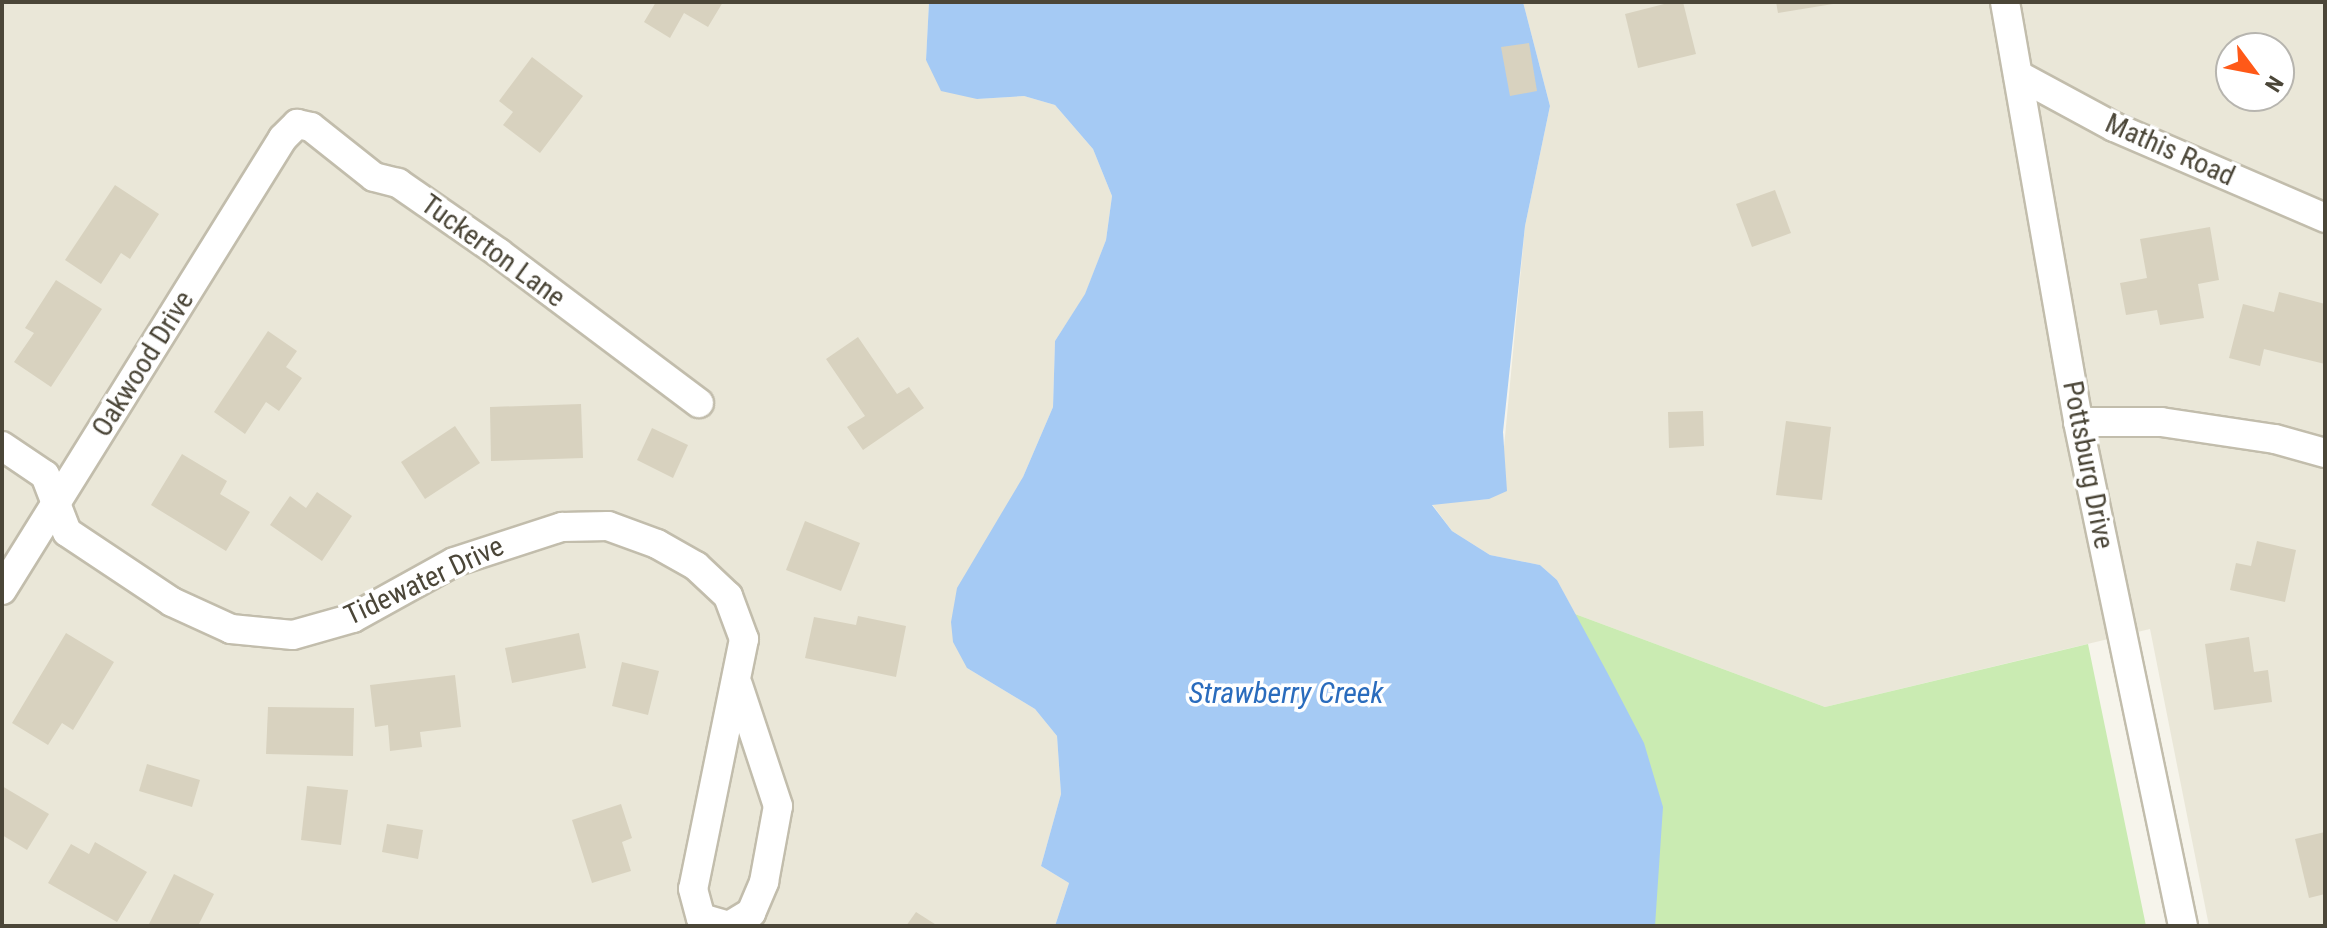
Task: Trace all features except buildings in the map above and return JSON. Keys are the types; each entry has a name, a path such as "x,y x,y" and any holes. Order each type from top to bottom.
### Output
{"street":[{"name":"Pottsburg Drive","path":"2005,2 2078,422 2183,926"},
{"name":"Mathis Road","path":"2018,75 2114,127 2325,218"},
{"name":"Tuckerton Lane","path":"283,138 297,124 311,127 374,177 398,183 499,253 699,403"},
{"name":"Oakwood Drive","path":"2,590 283,138"},
{"path":"2078,422 2161,422 2275,439 2325,453"},
{"name":"Tidewater Drive","path":"2,446 45,475 58,502 67,532 172,602 231,629 293,635 353,618 454,562 504,541 562,527 608,526 657,544 696,566 728,596 744,639 738,685 693,889 701,918 729,926 751,913 764,882 778,806 738,685"}],"shaded area":[{"path":"2,2 929,2 926,60 977,99 1024,96 1055,105 1093,149 1112,196 1106,240 1085,295 1055,341 1053,407 1023,477 967,668 1035,709 1057,736 1061,794 1041,866 1069,883 1055,926 2,926"},
{"path":"1523,2 2325,2 2325,926 2209,926 2150,629 1825,707 1575,614 1557,580 1540,565 1490,555 1452,531 1432,504 1489,499 1504,447 1525,226 1550,106"}],"green space":[{"path":"1575,614 1825,707 2088,644 2146,926 1607,926"}],"water":[{"name":"Strawberry Creek","path":"929,2 1523,2 1550,106 1525,226 1503,432 1507,491 1489,499 1432,505 1452,531 1490,555 1540,565 1557,580 1607,672 1644,743 1663,807 1655,926 1055,926 1069,883 1041,866 1061,794 1057,736 1035,709 967,668 953,642 951,622 957,588 1023,477 1053,407 1055,341 1085,294 1106,240 1112,196 1093,149 1055,105 1024,96 977,99 941,91 926,60"}]}
